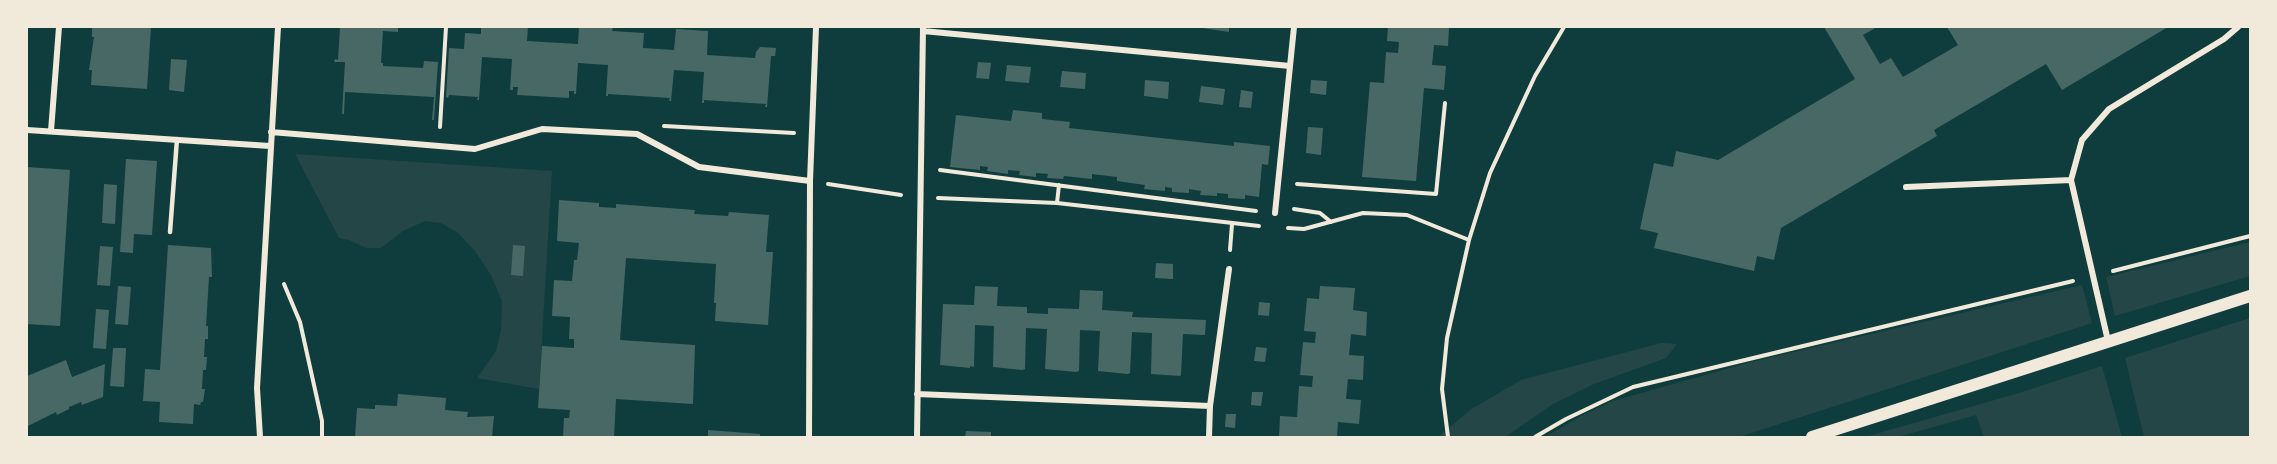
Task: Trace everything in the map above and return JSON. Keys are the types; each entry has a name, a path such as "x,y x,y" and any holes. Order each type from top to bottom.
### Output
{"main road":[{"path":"1812,437 2250,296"}],"street":[{"path":"51,131 58,27"},
{"path":"260,437 257,388 278,27"},
{"path":"809,437 810,181 816,27"},
{"path":"1275,213 1294,27"},
{"path":"2108,341 2091,276 2071,180 2082,140 2109,109 2224,39 2238,27"},
{"path":"917,437 923,29 1290,66"},
{"path":"271,132 475,149 542,129 637,134 699,167 810,181"},
{"path":"27,130 270,146"},
{"path":"1906,187 2071,180"},
{"path":"1209,437 1210,406 1229,269"},
{"path":"917,394 1210,406"}],"lane":[{"path":"170,232 177,139"}],"path":[{"path":"439,146 446,27"},
{"path":"1448,437 1442,389 1447,338 1469,240 1490,173 1534,76 1564,27"},
{"path":"1331,222 1320,213 1290,208 1279,183 1436,194 1445,103"},
{"path":"637,134 668,125 811,134"},
{"path":"921,168 1275,213"},
{"path":"810,181 921,198 1056,203 1263,226"},
{"path":"1056,203 1059,185"},
{"path":"1284,227 1304,229 1363,213 1407,215 1469,240"},
{"path":"1229,269 1232,224"},
{"path":"1535,437 1566,419 1634,387 2250,236"},
{"path":"283,282 300,322 322,421 322,437"}],"shaded area":[{"path":"295,154 552,171 539,389 477,378 496,351 501,330 502,301 491,275 475,251 458,233 441,223 425,221 403,231 381,248 366,248 339,238"},
{"path":"2250,242 2250,276 2115,316 2106,277"},
{"path":"2082,285 2092,323 1739,437 1545,437 1613,401 1751,362"},
{"path":"2250,318 2250,437 2144,437 2125,358"},
{"path":"1661,343 1677,344 1666,358 1594,384 1553,404 1505,437 1438,437 1470,410 1521,380"},
{"path":"2102,366 2122,437 1984,437 1976,415 1898,437 1865,437 2019,393"}],"building":[{"path":"92,27 151,27 147,89 91,85 92,70 89,70 94,37 92,37"},
{"path":"340,27 398,27 398,32 383,31 381,63 383,66 423,68 424,61 438,62 434,120 432,120 434,97 345,92 344,114 342,114 345,62 334,62 335,59 338,60"},
{"path":"481,27 528,27 527,41 578,44 579,27 613,27 612,31 644,33 643,48 674,50 676,29 708,31 707,55 755,58 760,47 776,48 775,56 771,56 767,107 765,107 766,104 704,100 702,103 704,72 674,70 671,101 669,101 670,98 608,94 606,96 608,65 578,63 576,94 574,91 569,91 569,98 517,95 518,87 510,90 512,59 482,57 479,100 477,100 478,97 449,95 448,98 446,97 449,48 464,49 465,33 481,34"},
{"path":"1196,27 1229,27 1229,32"},
{"path":"1388,27 1449,27 1448,46 1434,45 1432,65 1446,66 1444,90 1424,88 1416,181 1362,177 1370,82 1384,83 1386,52 1398,53 1399,42 1387,41"},
{"path":"1824,27 1877,27 1863,35 1880,64 1891,58 1903,77 1958,45 1947,27 2168,27 2062,90 2046,64 1934,130 1937,136 1781,228 1774,260 1757,256 1754,271 1654,248 1658,233 1640,229 1654,163 1673,167 1676,151 1718,160 1855,79"},
{"path":"171,59 187,60 184,92 169,90"},
{"path":"978,62 991,63 989,79 976,78"},
{"path":"1007,65 1031,67 1029,83 1005,81"},
{"path":"1062,71 1086,73 1085,89 1060,87"},
{"path":"1145,80 1169,82 1168,99 1144,96"},
{"path":"1311,80 1327,81 1326,95 1310,93"},
{"path":"1201,86 1225,89 1223,105 1199,102"},
{"path":"1241,90 1253,92 1251,108 1239,107"},
{"path":"1013,110 1042,113 1042,119 1070,122 1069,128 1234,146 1234,142 1270,146 1268,165 1262,164 1259,197 1245,195 1245,199 1228,198 1228,194 1200,195 1201,191 1189,189 1189,193 1172,192 1172,188 1165,187 1165,191 1144,189 1145,185 1117,181 1117,177 1092,174 1092,179 1064,176 1063,179 1047,178 1048,174 1036,173 1036,177 1019,175 1020,171 1008,170 1008,174 987,171 988,167 980,166 980,170 950,167 956,115 1011,121"},
{"path":"1308,127 1323,128 1321,155 1306,153"},
{"path":"126,159 157,161 152,235 134,234 133,253 120,252"},
{"path":"27,167 70,170 60,326 27,324"},
{"path":"104,184 117,185 115,224 102,223"},
{"path":"559,200 599,203 599,207 616,208 616,204 695,210 694,214 728,216 729,212 769,215 766,252 773,252 768,325 715,321 716,264 626,258 620,340 695,345 693,404 616,399 614,437 563,437 564,418 569,418 570,410 538,408 542,346 574,348 574,339 569,339 570,317 552,316 554,280 572,281 574,260 577,260 579,243 557,241"},
{"path":"168,245 211,248 212,277 209,277 206,326 208,326 208,339 205,339 204,357 207,357 206,370 203,370 202,389 205,389 203,402 200,405 194,404 193,424 159,422 160,402 143,401 145,369 160,370"},
{"path":"513,245 525,246 523,276 511,275"},
{"path":"100,246 113,247 110,286 97,285"},
{"path":"1156,263 1173,264 1173,279 1155,278"},
{"path":"118,286 131,287 128,325 115,324"},
{"path":"975,286 998,287 997,306 1027,307 1027,313 1048,314 1048,308 1079,309 1080,290 1103,291 1102,310 1133,312 1132,317 1206,320 1205,335 1183,334 1180,376 1151,374 1152,333 1132,332 1130,373 1128,374 1098,371 1100,331 1080,330 1079,371 1076,372 1045,369 1047,329 1026,328 1025,369 993,367 994,326 975,325 974,367 940,365 943,304 974,305"},
{"path":"1320,286 1355,288 1353,310 1367,312 1366,336 1351,334 1349,355 1364,356 1363,380 1348,379 1346,399 1361,400 1359,424 1338,422 1337,437 1279,437 1280,416 1297,417 1299,386 1312,387 1313,376 1300,375 1303,342 1315,343 1316,332 1304,331 1307,298 1319,299"},
{"path":"1259,302 1270,303 1269,316 1258,315"},
{"path":"96,309 109,310 106,349 93,348"},
{"path":"1256,347 1267,348 1265,362 1254,361"},
{"path":"113,348 126,348 124,387 110,386"},
{"path":"66,360 72,377 105,364 103,397 82,405 81,402 57,415 56,412 28,426 27,376"},
{"path":"1252,392 1263,392 1261,406 1251,405"},
{"path":"398,394 446,398 445,410 468,412 467,417 494,416 492,437 355,437 357,408 375,409 375,405 397,406"},
{"path":"1226,414 1236,414 1235,428 1225,427"},
{"path":"708,430 760,434 760,437 708,437"},
{"path":"966,431 991,432 991,437 965,437"}]}
